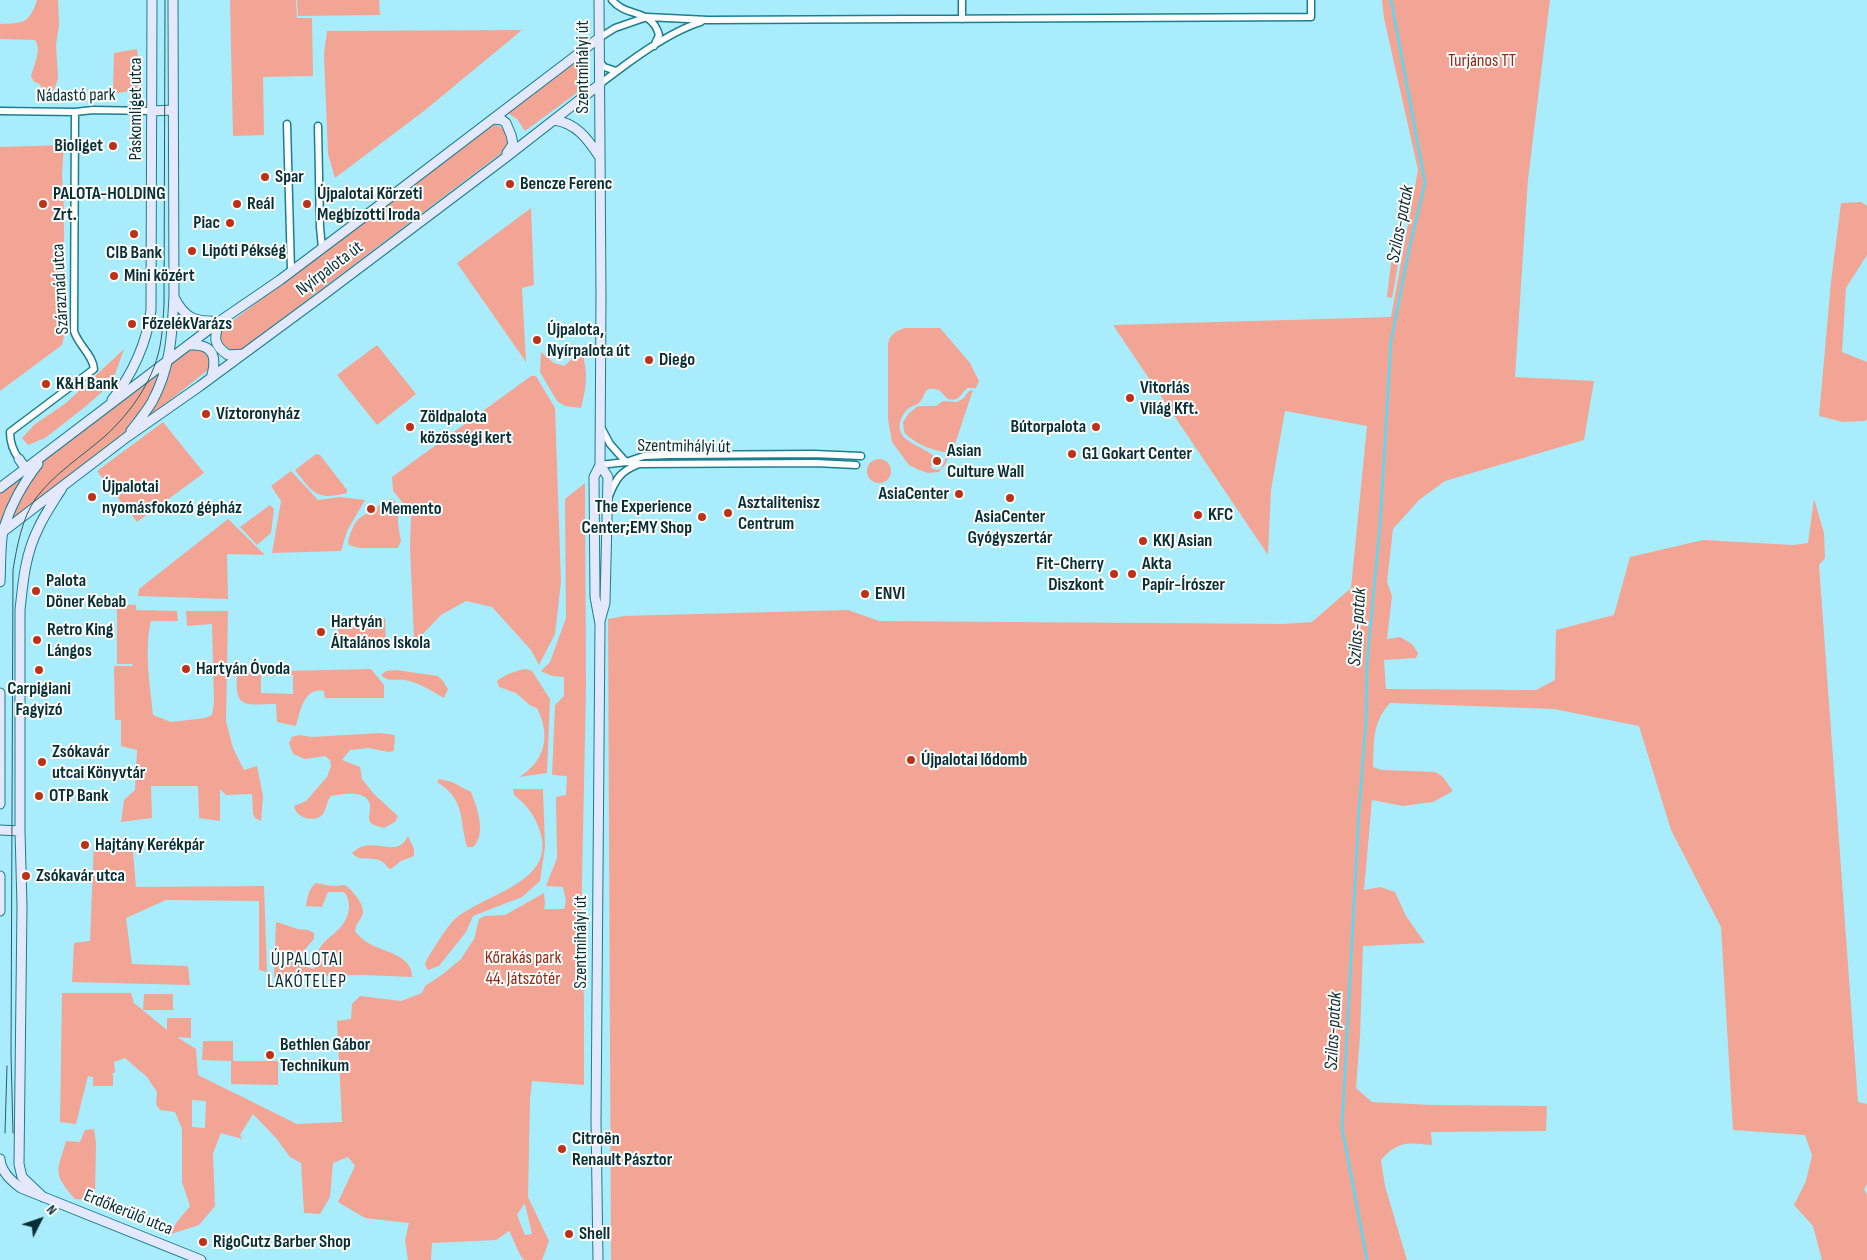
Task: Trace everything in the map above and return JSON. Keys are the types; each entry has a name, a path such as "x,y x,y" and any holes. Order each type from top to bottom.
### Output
{"main road":[{"name":"Páskomliget utca","path":"100,413 125,383 149,323 152,245 152,0"},
{"name":"Páskomliget utca","path":"127,437 151,403 168,362 172,343 174,296 173,0"},
{"name":"Szentmihályi út","path":"598,1260 596,1111 600,624 595,597 594,477 600,465 599,0"},
{"name":"Nyírpalota út","path":"0,488 220,321 322,248 599,38"},
{"name":"Nyírpalota út","path":"2,533 127,437 244,354 505,158 600,84"},
{"path":"152,111 172,110"},
{"path":"493,119 502,120 506,123 513,139 513,144 505,158"},
{"path":"554,120 563,121 577,128 599,156"},
{"path":"174,296 181,309 190,318 196,321 220,321 215,340 218,347 228,355 244,354"},
{"path":"191,344 204,346 213,354 215,365 211,378"},
{"path":"0,582 2,533 27,479 46,454"},
{"path":"20,458 26,469"},
{"name":"Szentmihályi út","path":"600,465 608,477 605,603 600,624"},
{"path":"43,1197 22,1177 19,1164 22,906 20,610 24,574 38,529 66,483"},
{"path":"0,693 0,804"},
{"path":"0,830 20,831"},
{"path":"0,876 0,912"},
{"path":"0,1159 0,1164 6,1175 18,1185 43,1197"},
{"path":"0,1164 11,1171 19,1164"},
{"name":"Erdőkerülő utca","path":"43,1197 201,1260"}],"street":[{"path":"612,0 626,10 647,17 653,22 658,34 654,46"},
{"path":"962,0 962,20"},
{"name":"Nyírpalota út","path":"599,38 615,28 647,17 708,20 1311,17 1311,0"},
{"name":"Nyírpalota út","path":"600,84 654,46 690,25 708,20"},
{"path":"599,61 604,67 616,71"},
{"name":"Nádastó park","path":"0,111 152,111"},
{"name":"Száraznád utca","path":"20,458 15,454 10,440 10,432 94,370 93,363 76,338 74,331 75,112"},
{"path":"287,124 291,271"},
{"path":"318,126 322,248"},
{"path":"600,424 610,444 626,462"},
{"name":"Szentmihályi út","path":"626,462 644,456 669,455 815,454 861,456"},
{"path":"600,465 626,462"},
{"name":"Szentmihályi út","path":"626,462 640,464 815,463 856,465"},
{"path":"607,501 615,482 620,476 627,469 640,464"}],"green space":[{"path":"37,0 58,0 59,25 56,45 58,78 54,90 48,93 42,89 40,84 34,82 31,76 38,53 35,40 0,39 0,24 24,21 31,14"},
{"path":"230,0 296,0 297,18 312,18 313,76 263,77 264,135 233,136"},
{"path":"297,0 379,0 380,15 298,16"},
{"name":"Turjános TT","path":"1382,0 1550,0 1528,179 1515,377 1594,381 1584,440 1445,481 1419,500 1393,529 1387,582 1392,596 1387,639 1400,637 1412,644 1418,653 1416,658 1384,660 1386,689 1536,690 1555,680 1556,630 1614,615 1630,557 1703,540 1793,545 1808,543 1814,499 1824,533 1825,558 1819,565 1858,1102 1867,1104 1867,1185 1864,1189 1867,1195 1867,1260 1822,1260 1813,1226 1794,1205 1806,1181 1812,1155 1805,1135 1733,1130 1721,927 1671,830 1639,726 1554,709 1390,703 1384,710 1377,725 1373,767 1382,770 1435,772 1442,776 1453,791 1433,802 1403,806 1372,800 1364,890 1380,887 1395,892 1406,916 1425,943 1363,946 1356,1088 1372,1102 1432,1105 1547,1106 1546,1131 1431,1132 1432,1145 1404,1144 1393,1149 1381,1160 1385,1186 1407,1260 611,1260 608,619 624,616 848,610 879,621 1284,624 1312,622 1351,588 1367,426 1285,411 1271,490 1268,555 1113,325 1391,317 1418,170 1384,18"},
{"path":"522,30 424,111 335,178 328,154 324,54 327,31"},
{"path":"137,49 140,89 113,94 114,53"},
{"path":"579,57 582,89 525,131 517,119 506,112"},
{"path":"493,125 502,128 506,132 511,142 508,148 241,350 231,353 219,344 219,331"},
{"path":"64,145 62,174 64,255 59,290 66,313 62,345 0,391 0,147"},
{"path":"1861,202 1867,206 1867,255 1846,288 1842,352 1867,362 1867,419 1865,421 1843,422 1819,416 1831,282 1841,203"},
{"path":"531,208 534,285 522,288 526,362 457,263"},
{"path":"1399,259 1392,298 1387,297 1391,263"},
{"path":"905,328 940,328 970,363 979,381 976,388 967,388 955,400 948,399 939,390 927,390 919,403 909,408 901,419 900,430 903,437 933,455 931,468 941,469 946,458 948,458 945,465 939,472 928,473 909,465 892,442 888,419 888,345 893,334"},
{"path":"377,345 416,394 377,425 337,375"},
{"path":"195,346 207,349 213,366 142,422 155,404 166,381 170,364"},
{"path":"124,349 112,383 45,438 28,445 22,438 34,425 66,403"},
{"path":"581,351 584,358 586,379 581,408 565,406 557,401 540,372 541,352 554,363 564,366"},
{"path":"160,371 147,403 126,433 9,522 41,460"},
{"path":"531,376 536,376 555,408 561,582 555,634 539,665 531,650 492,607 466,601 441,615 419,638 414,638 410,548 411,513 393,491 392,477"},
{"path":"973,390 952,453 926,447 913,440 904,432 903,422 909,413 918,406 936,406 943,401 957,402 964,398 969,391"},
{"path":"163,422 204,473 137,522 97,471"},
{"path":"316,454 320,455 347,490 347,493 329,496 322,495 311,489 301,478 295,470"},
{"path":"879,459 888,462 891,471 888,480 879,483 870,480 867,471 870,462"},
{"path":"30,469 0,525 0,491"},
{"path":"291,471 318,500 340,497 365,500 347,531 341,551 272,553 281,501 271,486"},
{"name":"Kőrakás park 44. Játszótér","path":"585,483 586,686 581,932 584,1000 584,1085 532,1081 528,1197 549,1241 542,1260 523,1259 509,1231 496,1240 432,1243 431,1260 408,1260 405,1240 409,1223 365,1218 338,1202 355,1166 348,1157 333,1163 330,1197 320,1214 304,1213 301,1163 290,1157 276,1138 253,1114 240,1135 242,1139 221,1133 213,1153 215,1206 199,1225 171,1234 177,1222 190,1206 182,1182 182,1129 175,1112 160,1110 156,1104 157,1092 147,1077 125,1058 114,1062 115,1072 111,1075 113,1075 113,1086 93,1086 93,1077 88,1076 76,1124 60,1122 62,993 131,993 134,1003 167,1030 167,1018 191,1018 191,1038 177,1037 196,1049 198,1075 297,1124 342,1122 337,1021 351,1019 352,1004 360,996 401,1001 422,993 425,986 461,959 474,939 479,919 485,916 505,915 544,893 544,909 564,909 566,901 563,887 546,886 557,858 556,797 566,795 567,776 552,775 555,705 564,696 564,677 552,676 541,671 550,662 566,618 565,499","holes":["192,1100 206,1101 205,1128 192,1127","525,1204 532,1234 525,1235 517,1215"]},
{"path":"392,499 401,508 398,518 401,541 398,548 359,548 349,545 351,532 358,519"},
{"path":"270,505 274,509 271,533 257,545 240,527"},
{"path":"228,519 265,555 227,554 228,599 138,596 139,589"},
{"path":"117,604 136,605 136,610 177,611 178,621 151,621 148,644 148,668 153,715 171,722 205,718 212,715 214,703 212,624 187,626 186,611 228,611 226,721 233,748 244,770 257,766 263,796 261,821 255,818 253,814 252,794 226,795 220,789 220,821 199,818 198,786 151,786 152,818 121,822 124,800 135,790 137,750 121,746 121,720 115,720 114,666 133,666 132,664 117,664"},
{"path":"338,618 385,618 386,644 338,644"},
{"path":"371,669 384,685 384,698 325,698 324,691 317,691 307,696 304,701 296,726 277,722 276,704 251,704 241,700 238,695 237,676 242,672","holes":["293,675 293,694 261,693 261,676"]},
{"path":"526,669 532,671 550,699 547,773 519,777 528,771 540,756 543,747 544,728 537,708 531,706 516,693 499,687 497,681 511,673"},
{"path":"396,670 438,676 448,689 444,698 415,683 389,679 381,675 386,671"},
{"path":"380,733 395,735 394,751 388,752 369,748 350,750 342,760 360,767 362,779 374,794 398,816 395,822 384,828 372,824 369,820 370,805 368,800 354,794 331,796 320,817 311,819 298,814 294,806 306,801 327,777 331,766 330,760 325,756 305,759 293,754 289,743 292,737 299,735 312,737"},
{"path":"439,779 452,782 471,792 480,820 479,835 473,847 467,847 457,803 453,796 437,782"},
{"path":"513,789 543,789 545,847 540,881 522,897 473,916 466,932 439,966 428,970 425,965 427,959 453,921 465,912 512,887 526,877 536,866 542,852 541,835 531,812 514,795"},
{"path":"408,836 414,849 414,856 401,861 391,869 380,860 360,858 352,853 368,845 397,846 403,843"},
{"path":"132,840 136,887 264,886 267,972 259,970 259,901 166,900 126,918 132,964 188,966 190,985 72,982 74,943 90,941 94,841"},
{"path":"316,883 347,886 357,897 363,910 355,931 368,943 403,959 411,970 412,977 364,975 274,977 276,922 314,933 314,939 303,952 302,963 304,966 313,969 318,965 319,948 345,921 349,906 344,892 328,892 322,907 306,906 310,890"},
{"path":"144,994 173,994 173,1010 143,1010"},
{"path":"203,1041 233,1041 233,1061 278,1061 278,1085 231,1084 231,1061 202,1060"},
{"path":"94,1129 96,1143 95,1197 92,1200 75,1199 60,1177 60,1159 66,1141 80,1142 85,1130"}],"waterway":[{"name":"Szilas-patak","path":"1367,1260 1342,1128 1359,810 1366,721 1367,663 1380,525 1391,341 1410,245 1425,183 1391,0"}],"tram line":[{"path":"13,1133 11,1054 13,570 18,542 24,523 36,498 51,481 104,437 124,417 141,393 154,367 158,354 162,336 164,305 165,0"},
{"path":"5,1133 7,1066"}],"place":[{"name":"Bioliget","path":"113,146"},
{"name":"Spar","path":"265,177"},
{"name":"Bencze Ferenc","path":"510,184"},
{"name":"PALOTA-HOLDING Zrt.","path":"43,204"},
{"name":"Reál","path":"237,204"},
{"name":"Újpalotai Körzeti Megbízotti Iroda","path":"307,204"},
{"name":"Piac","path":"230,223"},
{"name":"CIB Bank","path":"134,234"},
{"name":"Lipóti Pékség","path":"192,251"},
{"name":"Mini közért","path":"114,276"},
{"name":"FőzelékVarázs","path":"132,324"},
{"name":"Újpalota, Nyírpalota út","path":"537,340"},
{"name":"Diego","path":"649,360"},
{"name":"K&H Bank","path":"46,384"},
{"name":"Vitorlás Világ Kft.","path":"1130,398"},
{"name":"Víztoronyház","path":"206,414"},
{"name":"Zöldpalota közösségi kert","path":"410,427"},
{"name":"Bútorpalota","path":"1096,427"},
{"name":"G1 Gokart Center","path":"1072,454"},
{"name":"Asian Culture Wall","path":"937,461"},
{"name":"AsiaCenter","path":"959,494"},
{"name":"Újpalotai nyomásfokozó gépház","path":"92,497"},
{"name":"AsiaCenter Gyógyszertár","path":"1010,498"},
{"name":"Memento","path":"371,509"},
{"name":"Asztalitenisz Centrum","path":"728,513"},
{"name":"KFC","path":"1198,515"},
{"name":"The Experience Center;EMY Shop","path":"702,517"},
{"name":"KKJ Asian","path":"1143,541"},
{"name":"Fit-Cherry Diszkont","path":"1114,574"},
{"name":"Akta Papír-Írószer","path":"1132,574"},
{"name":"Palota Döner Kebab","path":"36,591"},
{"name":"ENVI","path":"865,594"},
{"name":"Hartyán Általános Iskola","path":"321,632"},
{"name":"Retro King Lángos","path":"37,640"},
{"name":"Hartyán Óvoda","path":"186,669"},
{"name":"Carpigiani Fagyizó","path":"39,670"},
{"name":"Újpalotai lődomb","path":"911,760"},
{"name":"Zsókavár utcai Könyvtár","path":"42,762"},
{"name":"OTP Bank","path":"39,796"},
{"name":"Hajtány Kerékpár","path":"85,845"},
{"name":"Zsókavár utca","path":"26,876"},
{"name":"Bethlen Gábor Technikum","path":"270,1055"},
{"name":"Citroën Renault Pásztor","path":"562,1149"},
{"name":"Shell","path":"569,1234"},
{"name":"RigoCutz Barber Shop","path":"203,1242"}],"district":[{"name":"ÚJPALOTAI LAKÓTELEP","path":"307,971"}]}
